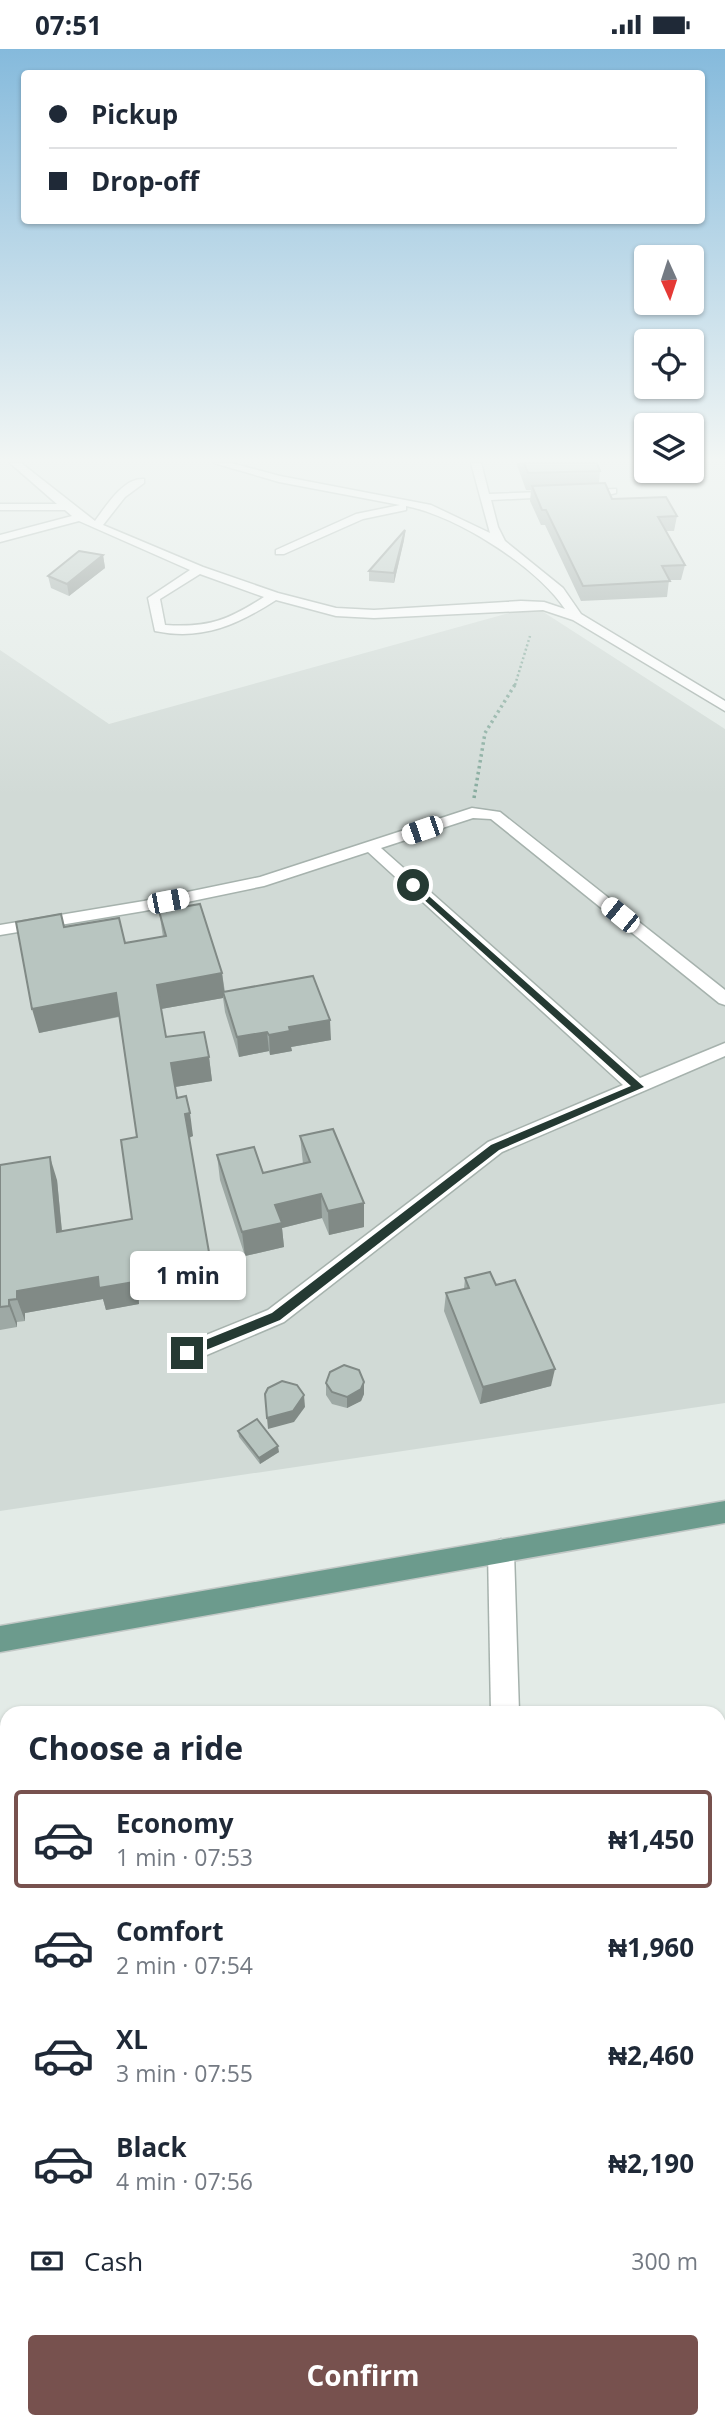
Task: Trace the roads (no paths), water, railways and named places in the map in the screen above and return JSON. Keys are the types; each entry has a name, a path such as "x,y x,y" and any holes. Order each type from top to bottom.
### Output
{"main road":[{"path":"0,1639 725,1512"}],"street":[{"path":"194,574 154,598 159,628 197,632 224,627 274,596"},
{"path":"208,574 274,596 336,612 374,614 544,606 577,617 725,707"},
{"path":"539,574 559,590 577,617"},
{"path":"1,928 144,906 264,881 372,848 471,813 495,815 725,999"},
{"path":"372,848 638,1087"},
{"path":"187,1353 276,1316 495,1147 725,1049"},
{"path":"501,1551 505,1706"}]}
